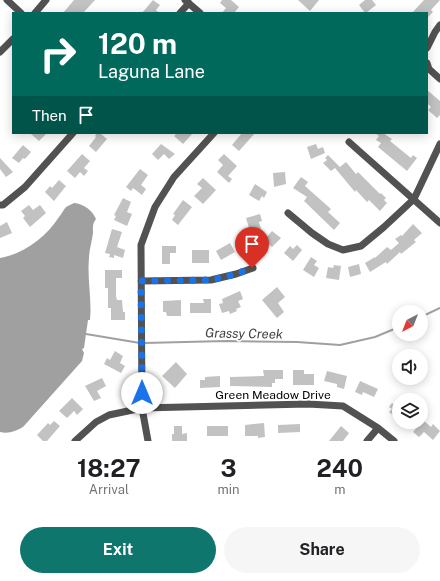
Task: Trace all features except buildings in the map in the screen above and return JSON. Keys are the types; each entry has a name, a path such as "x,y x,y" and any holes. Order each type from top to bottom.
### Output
{"street":[{"path":"7,0 20,12"},
{"path":"36,12 46,0"},
{"path":"181,12 187,1 199,12"},
{"path":"428,46 440,25"},
{"path":"0,52 12,40"},
{"path":"428,66 429,69 440,79"},
{"path":"0,206 25,187 72,134"},
{"path":"148,441 142,408 141,245 155,207 174,177 213,134"},
{"path":"349,142 440,223"},
{"path":"288,213 328,244 343,250 361,246 414,199 440,144"},
{"path":"141,281 211,280 236,274 252,268"},
{"name":"Green Meadow Drive","path":"75,441 96,422 109,414 142,408 308,404 343,406 378,428 394,441"},
{"path":"367,441 378,428"}],"shaded area":[{"path":"74,203 87,208 96,219 93,224 89,255 90,320 88,320 84,348 82,349 84,353 82,361 23,427 12,432 0,432 0,258 18,253 34,244 48,231 66,207"}],"waterway":[{"name":"Grassy Creek","path":"428,314 440,308"},
{"name":"Grassy Creek","path":"144,343 226,341 297,342 340,345 375,337 392,330"},
{"name":"Grassy Creek","path":"86,334 140,343"}],"route":[{"path":"142,393 141,281 211,280 236,274 252,268"}]}
